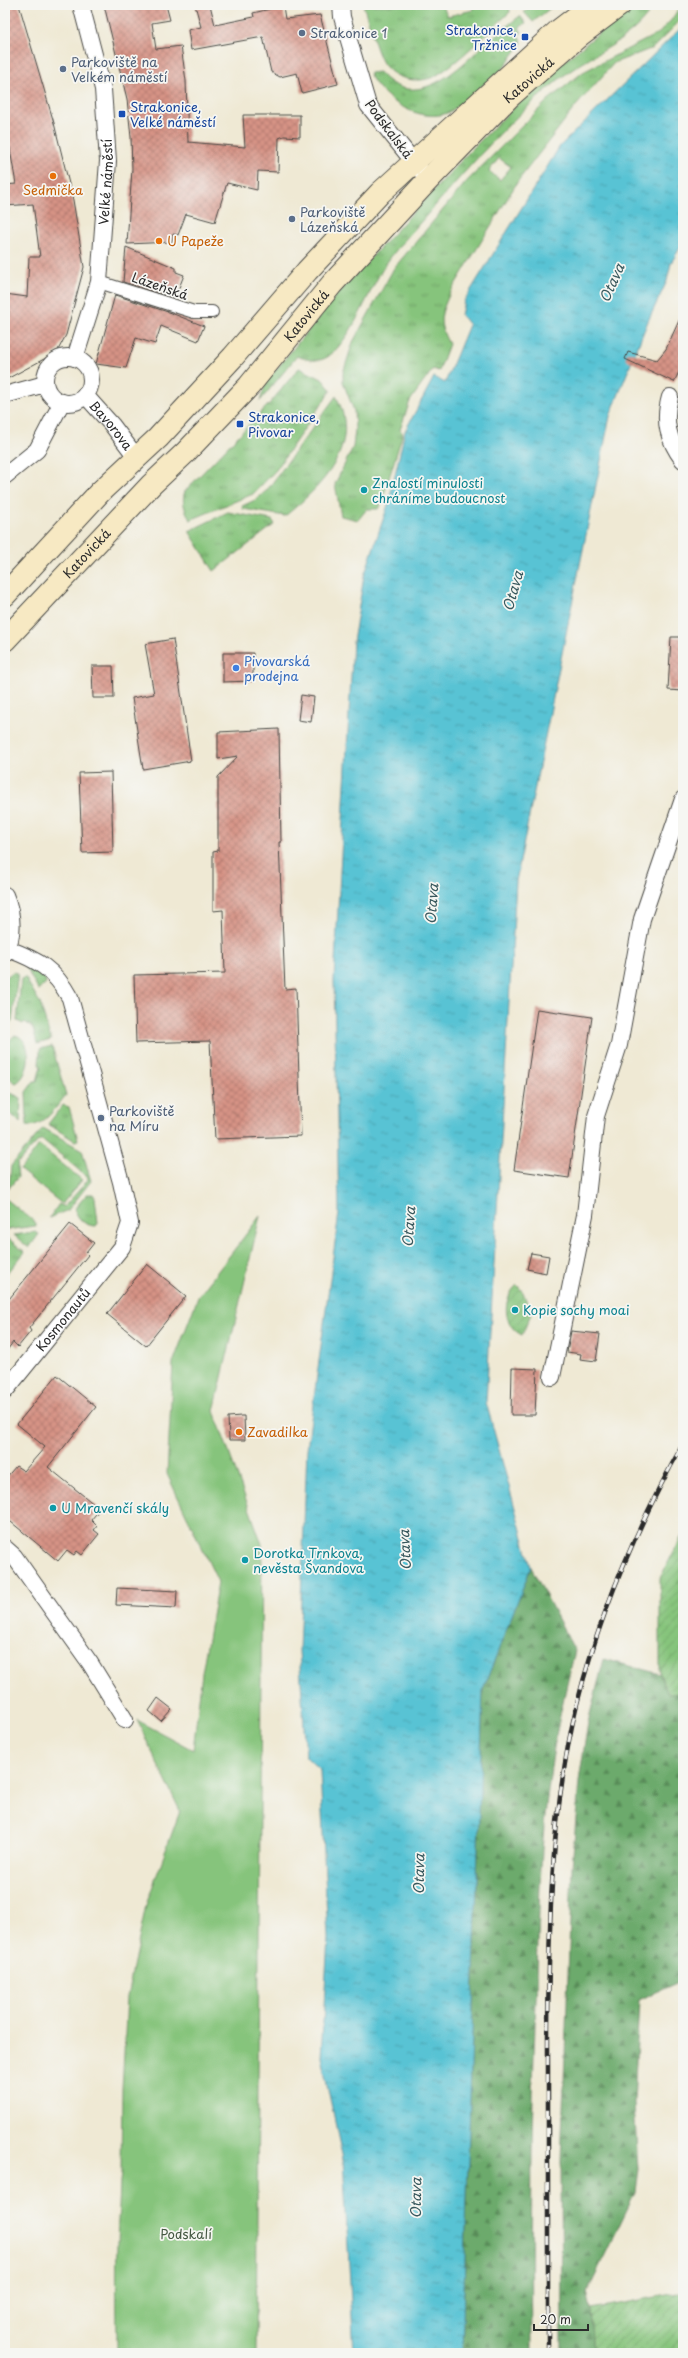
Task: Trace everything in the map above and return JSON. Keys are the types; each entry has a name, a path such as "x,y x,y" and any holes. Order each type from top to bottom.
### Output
{"main road":[{"name":"Katovická","path":"5,595 101,491 137,458 233,357 336,240 380,193 558,31 592,5"},
{"name":"Katovická","path":"5,640 151,485 185,454 249,386 332,284 429,179 514,92 580,35 620,5"}],"street":[{"name":"Velké náměstí","path":"76,358 99,282 108,161 107,124 103,89 81,5"},
{"name":"Podskalská","path":"341,5 342,17 368,105 429,179"},
{"name":"Lázeňská","path":"99,282 194,312 212,312"},
{"path":"66,357 76,358 82,362 90,374 91,381 85,395 74,401 62,402 51,395 45,384 45,374 50,365 57,359 66,357"},
{"path":"5,395 45,384"},
{"name":"Bavorova","path":"85,395 137,458"},
{"path":"670,397 665,422 669,437 683,460"},
{"path":"5,476 37,450 62,402"},
{"path":"552,1377 585,1215 596,1116 619,1045 642,919 683,799"},
{"path":"5,895 10,907 12,928 6,952"},
{"name":"Kosmonautů","path":"5,1392 122,1247 130,1223 121,1182 70,998 58,979 46,967 6,952"},
{"path":"5,1548 14,1556 90,1663 126,1720"}],"green space":[{"path":"363,5 442,5 448,16 473,10 472,5 509,5 510,12 451,65 433,77 413,80 406,79 393,73 383,63"},
{"path":"533,5 554,5 533,22 524,12"},
{"path":"637,5 654,5 645,18 622,39 569,72 537,98 481,154 403,242 384,267 352,328 337,348 329,356 322,360 309,360 297,356 260,401 266,382 341,290 472,149 546,76 613,22"},
{"path":"681,5 683,18 653,48 614,63 575,107 518,181 450,293 441,318 441,324 449,344 439,371 433,369 410,401 400,430 403,433 381,504 378,509 367,509 358,520 341,516 335,484 353,447 355,429 354,411 343,382 343,373 353,342 394,268 467,181 547,101 583,72 659,33 672,19","holes":["499,158 511,167 500,180 489,171"]},
{"path":"520,16 526,23 519,28 522,32 518,36 522,42 503,69 450,112 439,115 427,115 404,108 383,92 369,73 379,72 392,84 406,89 420,88 434,84 461,66"},
{"path":"299,368 322,379 331,390 276,470 253,494 190,520 185,509 185,491 270,403"},
{"path":"336,396 343,414 344,432 341,448 334,464 324,478 299,505 285,516 243,509 242,506 257,499 267,490"},
{"path":"228,512 272,520 275,524 214,571 189,531"},
{"path":"26,967 45,978 46,983 38,990"},
{"path":"13,972 18,973 12,1022 7,1026 5,978"},
{"path":"25,977 40,1003 51,1040 37,1044 33,1028 25,1022 23,1024 17,1021 21,979"},
{"path":"15,1035 21,1038 28,1050 25,1073 16,1083 7,1074 5,1067 5,1052 7,1045"},
{"path":"52,1046 66,1095 44,1120 27,1126 26,1092 34,1081 37,1081 41,1066 39,1065 40,1049"},
{"path":"11,1093 21,1098 20,1122 5,1109 5,1097"},
{"path":"63,1105 69,1107 78,1140 75,1141 48,1124"},
{"path":"43,1128 82,1150 91,1181 68,1210 49,1218 59,1204 64,1207 88,1180 87,1177 43,1140 39,1140 18,1163 18,1177 9,1188 11,1166"},
{"path":"39,1145 82,1180 62,1204 20,1170"},
{"path":"87,1194 93,1194 95,1197 98,1223 96,1226 88,1225 82,1221 76,1212 75,1208"},
{"path":"5,1198 36,1223 36,1226 5,1230"},
{"name":"Podskalí","path":"260,1216 214,1411 262,1544 256,2353 117,2353 117,2243 121,2172 122,2090 127,1997 146,1905 180,1811 137,1720 193,1750 202,1673 218,1582 167,1474 173,1363 198,1297"},
{"path":"35,1232 39,1234 29,1248 14,1235"},
{"path":"5,1236 25,1252 5,1276"},
{"path":"517,1285 523,1292 531,1314 522,1335 515,1331 506,1312 509,1297"},
{"path":"683,1534 683,1693 668,1694 660,1674 660,1578"},
{"path":"531,1567 575,1651 555,1744 542,1851 539,1901 533,2118 532,2353 462,2353 483,1689"},
{"path":"604,1659 660,1674 668,1694 683,1693 683,1980 639,2000 634,2103 638,2168 635,2193 587,2292 591,2309 594,2353 562,2353 561,2161 572,1867 579,1781 588,1722"},
{"path":"683,2292 683,2353 594,2353 591,2309"}],"water":[{"name":"Otava","path":"683,26 683,243 671,263 667,281 648,321 610,416 516,881 486,1402 531,1567 483,1689 462,2353 354,2353 343,2159 321,2057 328,1938 320,1770 306,1757 299,1651 307,1449 339,1213 334,980 353,642 364,576 388,505 405,431 434,377 445,383 469,325 461,315 464,301 560,146"}],"building":[{"path":"5,5 19,5 54,123 73,200 84,267 66,335 57,352 5,380 5,336 9,311 5,310 5,294 27,297 29,257 40,257 33,204 5,206 5,185 16,184 7,132 5,132"},
{"path":"104,5 166,5 170,20 152,23 156,49 181,46 186,81 188,142 245,147 243,115 300,115 300,137 284,136 279,138 278,172 258,171 257,190 227,183 215,222 186,214 178,235 173,234 172,242 127,244 132,169 131,137 127,99"},
{"path":"195,5 210,5 215,25 254,17 253,13 283,6 285,19 320,15 338,84 302,93 297,73 280,77 271,72 263,37 191,50 188,30 201,27"},
{"path":"126,247 176,268 176,272 184,275 175,298 123,282"},
{"path":"115,295 171,313 204,326 198,341 161,326 155,344 136,338 126,368 96,364"},
{"path":"683,312 683,364 674,382 625,359 628,352 657,360 666,349"},
{"path":"671,637 683,637 683,691 668,690"},
{"path":"173,639 191,761 143,769 132,698 154,694 145,644"},
{"path":"223,653 253,653 253,681 223,682"},
{"path":"92,666 113,666 114,698 93,698"},
{"path":"301,695 314,697 311,722 298,720"},
{"path":"279,729 281,842 279,842 285,989 296,988 301,1136 215,1139 210,1041 136,1043 134,975 225,973 223,910 213,911 213,852 218,851 218,777 238,756 218,759 218,732"},
{"path":"111,772 113,852 82,853 79,773"},
{"path":"537,1009 592,1017 569,1178 514,1170"},
{"path":"70,1224 94,1243 86,1253 88,1255 29,1328 31,1331 18,1347 13,1342 5,1353 5,1304"},
{"path":"531,1253 549,1256 546,1273 527,1269"},
{"path":"147,1264 186,1296 146,1346 107,1314"},
{"path":"571,1331 600,1334 596,1361 580,1359 581,1354 567,1352"},
{"path":"512,1368 537,1369 535,1415 511,1415"},
{"path":"57,1375 96,1407 48,1467 100,1509 91,1520 97,1526 94,1530 99,1534 82,1555 77,1551 74,1555 67,1550 58,1561 5,1517 5,1479 16,1466 24,1471 45,1447 17,1424"},
{"path":"244,1416 245,1440 229,1440 228,1417"},
{"path":"117,1588 177,1591 176,1608 116,1605"},
{"path":"158,1698 172,1709 161,1721 149,1711"}],"railway":[{"path":"548,2353 549,1948 553,1866 568,1744 586,1670 621,1570 650,1506 683,1444"}],"place":[{"name":"Strakonice 1","path":"302,33"},
{"name":"Strakonice, Tržnice","path":"525,37"},
{"name":"Parkoviště na Velkém náměstí","path":"63,69"},
{"name":"Strakonice, Velké náměstí","path":"122,114"},
{"name":"Sedmička","path":"53,176"},
{"name":"Parkoviště Lázeňská","path":"292,219"},
{"name":"U Papeže","path":"159,241"},
{"name":"Strakonice, Pivovar","path":"240,424"},
{"name":"Znalostí minulosti chráníme budoucnost","path":"364,490"},
{"name":"Pivovarská prodejna","path":"236,668"},
{"name":"Parkoviště na Míru","path":"101,1118"},
{"name":"Kopie sochy moai","path":"515,1310"},
{"name":"Zavadilka","path":"239,1432"},
{"name":"U Mravenčí skály","path":"53,1508"},
{"name":"Dorotka Trnkova, nevěsta Švandova","path":"245,1560"}]}
